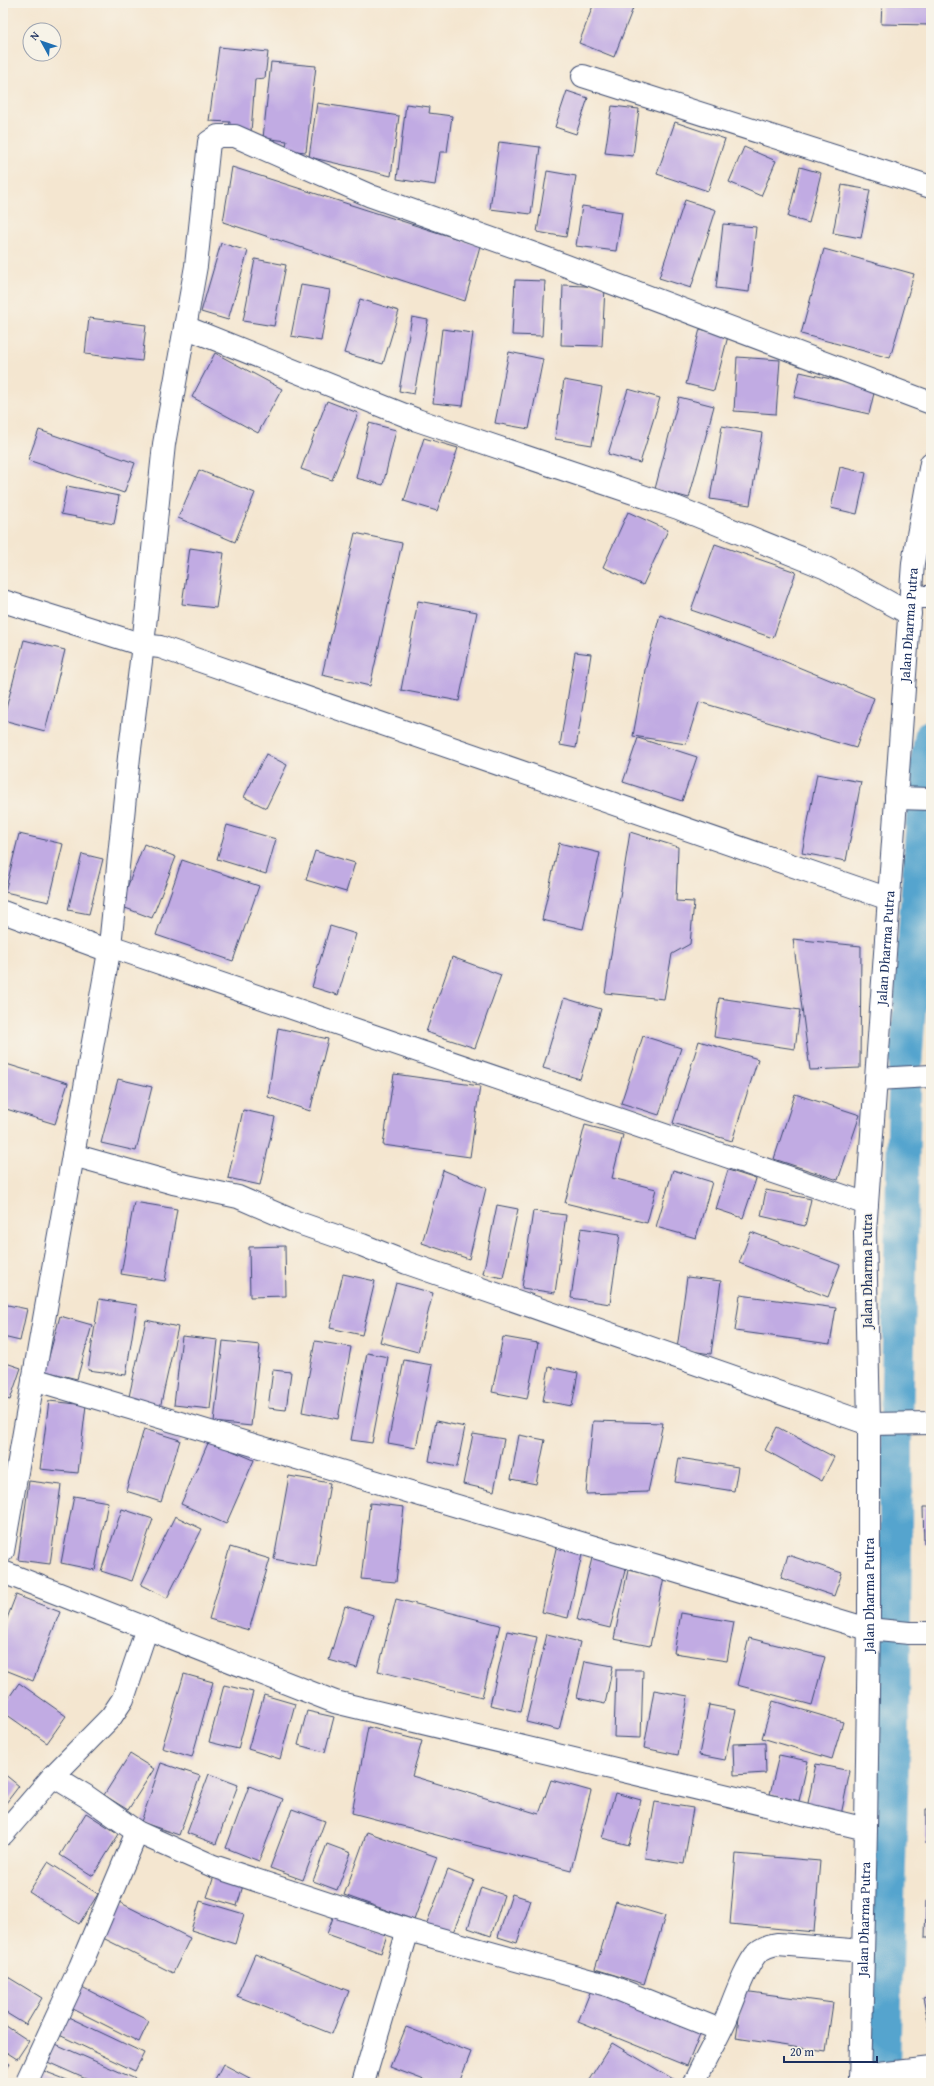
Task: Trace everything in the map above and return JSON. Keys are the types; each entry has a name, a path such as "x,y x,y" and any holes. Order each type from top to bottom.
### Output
{"street":[{"path":"583,76 931,187"},
{"path":"3,1551 110,948 128,757 143,645 164,444 196,266 209,142 218,136 235,136 371,196 532,253 931,403"},
{"path":"185,327 417,420 678,508 826,568 910,614"},
{"name":"Jalan Dharma Putra","path":"864,2078 863,1951 866,1829 876,1630 878,1424 865,1232 867,1204 886,1079 889,899 910,614 921,595 913,563 931,463"},
{"path":"3,601 143,645 160,647 889,899"},
{"path":"896,798 924,799"},
{"path":"3,912 867,1204"},
{"path":"886,1079 929,1076"},
{"path":"73,1155 173,1183 238,1197 296,1222 362,1245 436,1274 878,1424 931,1423"},
{"path":"33,1379 876,1630 931,1633"},
{"path":"3,1572 335,1702 866,1829"},
{"path":"3,1834 53,1776 111,1717 123,1699 147,1628"},
{"path":"53,1776 86,1796 137,1832 213,1866 408,1930 610,1986 720,2030"},
{"path":"26,2083 80,1967 137,1832"},
{"path":"363,2083 408,1930"},
{"path":"694,2083 751,1963 758,1952 769,1945 778,1944 863,1951"},
{"path":"864,2078 931,2068"}],"building":[{"path":"594,3 635,3 614,57 579,43"},
{"path":"882,3 931,3 931,25 881,24"},
{"path":"219,47 268,52 265,78 255,79 251,132 229,130 230,122 209,121"},
{"path":"271,62 316,66 306,152 285,150 287,141 263,138"},
{"path":"567,91 588,98 576,134 555,127"},
{"path":"317,103 399,116 391,176 309,157"},
{"path":"406,104 430,107 429,113 452,116 447,152 440,152 435,185 397,179"},
{"path":"612,106 639,109 633,156 605,153"},
{"path":"675,122 725,139 708,191 657,174"},
{"path":"499,142 540,147 531,214 490,209"},
{"path":"744,147 776,161 761,196 729,182"},
{"path":"232,167 480,246 465,301 223,222"},
{"path":"800,167 821,173 809,223 788,217"},
{"path":"547,171 576,176 566,237 537,232"},
{"path":"842,185 870,190 861,238 833,233"},
{"path":"685,200 716,210 691,288 659,278"},
{"path":"582,206 622,212 616,251 576,246"},
{"path":"723,224 756,227 749,292 716,288"},
{"path":"221,243 248,251 228,320 201,312"},
{"path":"824,249 914,274 890,358 801,334"},
{"path":"255,259 286,265 274,326 243,321"},
{"path":"515,280 545,281 542,336 512,335"},
{"path":"301,285 330,290 321,341 291,336"},
{"path":"563,285 605,287 602,346 561,345"},
{"path":"360,299 399,311 383,364 344,353"},
{"path":"412,317 428,320 414,394 399,391"},
{"path":"89,318 146,325 142,361 85,354"},
{"path":"442,329 473,333 463,406 433,403"},
{"path":"700,329 728,336 714,391 686,384"},
{"path":"509,352 543,359 529,429 495,423"},
{"path":"215,353 282,389 258,433 192,397"},
{"path":"737,357 780,360 776,414 734,411"},
{"path":"800,372 875,389 869,414 794,397"},
{"path":"564,380 602,387 592,445 555,439"},
{"path":"628,389 660,398 640,463 608,454"},
{"path":"679,397 714,406 689,498 655,489"},
{"path":"327,401 358,413 332,480 301,469"},
{"path":"369,423 396,430 383,485 356,478"},
{"path":"722,426 762,433 750,505 710,499"},
{"path":"39,430 135,463 124,493 28,460"},
{"path":"424,438 458,448 437,511 404,501"},
{"path":"840,467 866,473 857,514 831,508"},
{"path":"199,470 255,493 235,542 178,518"},
{"path":"67,486 119,496 114,524 61,514"},
{"path":"628,512 668,530 643,585 603,567"},
{"path":"355,533 402,543 370,686 322,675"},
{"path":"715,544 796,572 773,638 691,610"},
{"path":"190,548 224,553 216,608 182,604"},
{"path":"418,601 477,612 459,701 401,690"},
{"path":"660,615 781,660 874,698 856,748 699,702 686,744 633,736 645,670"},
{"path":"24,640 65,650 45,731 3,720"},
{"path":"575,652 591,654 576,748 560,745"},
{"path":"638,738 697,757 682,801 623,782"},
{"path":"266,754 287,765 266,808 244,797"},
{"path":"817,774 861,782 846,861 802,853"},
{"path":"227,825 276,839 266,874 217,859"},
{"path":"630,832 678,847 676,901 694,902 690,944 672,954 664,999 605,993"},
{"path":"19,834 63,844 49,902 5,892"},
{"path":"559,843 600,853 583,929 542,920"},
{"path":"144,844 176,857 152,918 120,906"},
{"path":"315,851 355,863 346,892 306,880"},
{"path":"82,854 103,859 89,914 68,910"},
{"path":"182,860 259,886 233,961 156,935"},
{"path":"330,926 356,934 338,995 312,987"},
{"path":"793,939 861,946 860,1068 810,1070"},
{"path":"452,957 501,975 475,1048 426,1032"},
{"path":"564,998 601,1009 580,1079 543,1068"},
{"path":"719,998 800,1010 795,1049 714,1037"},
{"path":"278,1028 328,1039 310,1111 268,1097"},
{"path":"643,1036 681,1048 659,1115 621,1103"},
{"path":"699,1041 758,1059 732,1141 673,1123"},
{"path":"3,1063 68,1083 55,1124 3,1108"},
{"path":"394,1074 480,1086 470,1157 383,1145"},
{"path":"118,1079 152,1087 136,1151 101,1143"},
{"path":"795,1094 860,1115 838,1180 774,1159"},
{"path":"243,1110 275,1117 260,1185 228,1178"},
{"path":"585,1125 623,1135 612,1178 656,1189 647,1223 565,1203"},
{"path":"443,1170 486,1188 469,1259 422,1243"},
{"path":"673,1170 712,1182 696,1238 656,1227"},
{"path":"728,1170 756,1179 743,1218 716,1209"},
{"path":"766,1190 811,1199 805,1226 761,1216"},
{"path":"134,1202 177,1209 165,1281 121,1274"},
{"path":"497,1205 518,1209 503,1278 483,1274"},
{"path":"533,1211 566,1215 555,1293 522,1288"},
{"path":"581,1228 620,1234 610,1304 571,1298"},
{"path":"751,1232 840,1265 828,1297 739,1263"},
{"path":"285,1246 286,1296 250,1297 249,1247"},
{"path":"343,1274 375,1281 362,1335 330,1328"},
{"path":"687,1277 721,1281 711,1354 677,1349"},
{"path":"396,1283 433,1293 418,1352 380,1342"},
{"path":"740,1295 836,1308 830,1344 735,1331"},
{"path":"99,1299 137,1305 126,1375 88,1370"},
{"path":"3,1304 27,1309 20,1341 3,1337"},
{"path":"60,1316 92,1325 77,1379 45,1371"},
{"path":"146,1320 178,1327 160,1408 128,1401"},
{"path":"182,1336 218,1340 210,1409 174,1405"},
{"path":"503,1337 538,1343 527,1399 492,1392"},
{"path":"223,1341 260,1345 251,1426 214,1422"},
{"path":"315,1341 351,1347 338,1419 302,1412"},
{"path":"367,1353 388,1357 372,1443 351,1440"},
{"path":"404,1360 432,1365 416,1448 388,1443"},
{"path":"3,1362 21,1368 10,1400 3,1398"},
{"path":"549,1367 578,1373 572,1406 543,1401"},
{"path":"273,1370 291,1372 286,1410 268,1408"},
{"path":"49,1401 86,1405 78,1473 40,1469"},
{"path":"436,1421 465,1427 457,1467 429,1461"},
{"path":"593,1421 663,1423 648,1492 586,1494"},
{"path":"777,1427 834,1457 822,1481 765,1450"},
{"path":"144,1429 180,1440 161,1502 126,1491"},
{"path":"473,1434 504,1439 494,1491 463,1484"},
{"path":"519,1435 545,1440 536,1484 511,1479"},
{"path":"209,1441 254,1460 226,1524 181,1504"},
{"path":"679,1458 738,1467 734,1491 675,1482"},
{"path":"289,1476 330,1483 316,1567 274,1559"},
{"path":"29,1481 61,1485 50,1564 18,1560"},
{"path":"74,1496 108,1502 95,1570 61,1563"},
{"path":"370,1503 404,1507 396,1582 361,1579"},
{"path":"923,1507 931,1507 931,1543 924,1543"},
{"path":"122,1509 153,1519 132,1581 101,1571"},
{"path":"175,1516 202,1529 167,1598 141,1585"},
{"path":"557,1544 583,1550 568,1618 542,1612"},
{"path":"230,1547 270,1559 249,1630 209,1619"},
{"path":"593,1554 627,1563 610,1628 577,1620"},
{"path":"788,1555 842,1573 834,1596 781,1578"},
{"path":"628,1570 664,1577 650,1646 614,1639"},
{"path":"16,1595 60,1612 33,1681 3,1669 3,1629"},
{"path":"396,1599 500,1625 482,1697 378,1671"},
{"path":"345,1606 373,1615 357,1668 329,1660"},
{"path":"681,1613 734,1622 727,1661 674,1653"},
{"path":"507,1631 537,1637 521,1712 490,1705"},
{"path":"547,1634 580,1642 559,1730 526,1722"},
{"path":"749,1638 825,1657 812,1705 737,1685"},
{"path":"585,1661 613,1666 605,1704 577,1698"},
{"path":"616,1670 643,1670 641,1738 614,1737"},
{"path":"184,1674 213,1682 192,1757 162,1748"},
{"path":"19,1683 66,1716 47,1743 3,1712 3,1706"},
{"path":"224,1685 253,1692 238,1749 209,1742"},
{"path":"654,1690 688,1696 678,1755 644,1748"},
{"path":"264,1695 295,1704 280,1759 248,1749"},
{"path":"773,1701 843,1722 832,1759 762,1738"},
{"path":"709,1705 736,1710 725,1760 699,1755"},
{"path":"307,1711 334,1717 325,1752 298,1745"},
{"path":"368,1727 422,1741 412,1776 539,1814 551,1780 591,1791 571,1870 352,1813"},
{"path":"765,1743 766,1773 734,1775 733,1744"},
{"path":"130,1754 154,1769 128,1810 104,1795"},
{"path":"779,1755 808,1761 799,1801 770,1794"},
{"path":"161,1763 200,1776 179,1835 141,1822"},
{"path":"816,1764 850,1771 841,1815 807,1808"},
{"path":"3,1773 19,1786 3,1807"},
{"path":"209,1774 238,1785 216,1844 187,1833"},
{"path":"249,1786 283,1799 259,1861 226,1848"},
{"path":"615,1793 641,1800 629,1845 602,1838"},
{"path":"655,1802 693,1808 684,1864 645,1858"},
{"path":"292,1809 325,1821 303,1880 270,1868"},
{"path":"926,1809 931,1809 931,1844 926,1844"},
{"path":"86,1813 119,1834 93,1876 60,1855"},
{"path":"367,1832 437,1857 414,1920 344,1895"},
{"path":"327,1844 351,1853 337,1890 313,1881"},
{"path":"736,1854 820,1861 814,1932 730,1924"},
{"path":"48,1862 98,1894 79,1924 29,1892"},
{"path":"448,1870 474,1880 452,1935 426,1925"},
{"path":"215,1873 244,1882 237,1906 207,1897"},
{"path":"481,1887 504,1895 491,1936 468,1928"},
{"path":"512,1894 531,1900 517,1943 498,1937"},
{"path":"200,1901 244,1914 235,1944 191,1930"},
{"path":"616,1901 665,1916 644,1984 595,1969"},
{"path":"926,1901 931,1901 931,1938 925,1938"},
{"path":"119,1902 190,1938 173,1973 101,1937"},
{"path":"334,1915 387,1935 381,1953 327,1934"},
{"path":"255,1954 349,1991 332,2034 237,1996"},
{"path":"3,1974 42,1998 26,2025 3,2011"},
{"path":"76,1984 149,2021 139,2042 65,2005"},
{"path":"591,1990 700,2034 687,2066 578,2022"},
{"path":"743,1991 833,2003 826,2052 736,2038"},
{"path":"931,1996 931,2030 930,2030 923,1998"},
{"path":"62,2014 144,2053 135,2071 53,2032"},
{"path":"3,2024 29,2041 17,2059 3,2050"},
{"path":"406,2027 471,2052 459,2083 432,2083 390,2067"},
{"path":"51,2042 138,2080 137,2083 95,2083 43,2060"},
{"path":"612,2043 680,2083 587,2083"},
{"path":"3,2060 10,2064 3,2075"},
{"path":"223,2064 259,2083 213,2083"},
{"path":"41,2070 75,2083 36,2083"},
{"path":"931,2077 931,2083 907,2083 907,2079"}],"waterway":[{"path":"883,2083 893,1745 897,1401 905,1074 926,766 931,736"}]}
